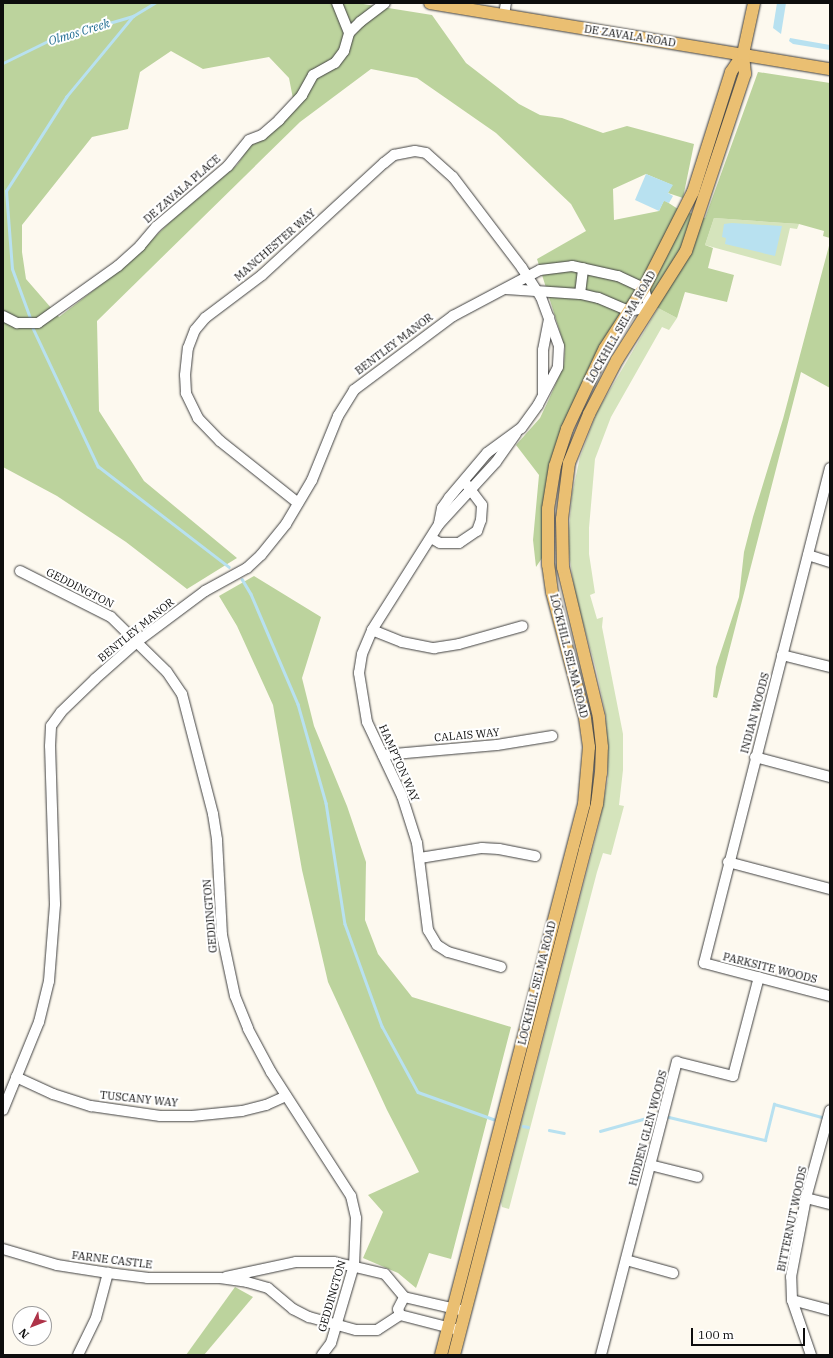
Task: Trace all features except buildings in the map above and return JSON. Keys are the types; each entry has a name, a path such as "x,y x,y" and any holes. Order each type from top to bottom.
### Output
{"main road":[{"name":"DE ZAVALA ROAD","path":"430,3 830,69"},
{"name":"LOCKHILL SELMA ROAD","path":"454,1355 552,978 598,793 602,747 592,682 563,566 561,538 564,493 569,462 589,414 649,307 679,263 694,229 745,74 743,54 754,3"},
{"name":"LOCKHILL SELMA ROAD","path":"441,1355 584,804 589,747 578,685 552,592 547,539 550,491 554,466 572,416 605,348 644,288 693,192 731,72 743,54"}],"street":[{"path":"337,3 349,33"},
{"name":"DE ZAVALA PLACE","path":"3,316 17,323 38,323 118,266 140,246 156,227 228,166 249,140 262,135 279,120 302,95 313,75 335,63 344,51 349,33 384,3"},
{"path":"504,15 506,3"},
{"name":"MANCHESTER WAY","path":"298,503 220,441 198,418 190,403 186,393 185,361 195,330 204,318 262,275 384,163 405,152 426,153 453,177 527,276"},
{"name":"BENTLEY MANOR","path":"3,1110 44,1005 54,941 55,904 50,746 51,726 95,679 138,641 205,591 254,562 286,524 322,459 338,416 354,390 453,316 506,289 527,276 556,267 583,268 618,276 644,288"},
{"path":"580,294 583,268"},
{"name":"HAMPTON WAY","path":"501,967 448,952 432,939 426,921 420,858 402,796 368,722 360,691 359,673 362,654 372,630 439,524 487,453 516,433 534,411 552,380 560,357 557,337 537,290 527,276"},
{"path":"629,311 649,307 644,288"},
{"name":"BENTLEY MANOR","path":"506,289 580,294 598,298 629,311"},
{"name":"HAMPTON WAY","path":"543,394 542,357 549,318"},
{"name":"INDIAN WOODS","path":"704,963 728,862 830,468"},
{"path":"431,538 440,543 459,543 477,531 481,520 482,505 467,484"},
{"path":"808,555 830,562"},
{"name":"GEDDINGTON","path":"20,571 105,614 138,641 176,683 186,705 213,814 217,840 222,935 228,971 248,1029 286,1096 351,1196 356,1218 354,1265 331,1343 322,1355"},
{"path":"372,630 402,642 434,648 459,644 523,626"},
{"path":"782,655 830,667"},
{"path":"578,685 592,682"},
{"name":"CALAIS WAY","path":"383,755 497,745 552,736"},
{"path":"755,757 830,777"},
{"path":"420,858 482,848 499,849 535,856"},
{"path":"728,862 830,889"},
{"name":"PARKSITE WOODS","path":"704,963 830,996"},
{"path":"540,974 552,978"},
{"name":"HIDDEN GLEN WOODS","path":"602,1355 677,1062 733,1076 759,977"},
{"name":"TUSCANY WAY","path":"16,1077 53,1094 91,1106 160,1116 192,1116 242,1111 266,1105 286,1096"},
{"name":"BITTERNUT WOODS","path":"811,1355 792,1300 792,1265 806,1198 830,1110"},
{"path":"491,1161 504,1165"},
{"path":"650,1165 698,1177"},
{"path":"806,1198 830,1204"},
{"name":"FARNE CASTLE","path":"3,1249 58,1265 108,1273 147,1278 220,1278 268,1288 293,1308 309,1317 366,1332 377,1330 400,1315"},
{"path":"626,1260 673,1272"},
{"name":"FARNE CASTLE","path":"220,1278 296,1262 334,1262 354,1265 385,1274 404,1297"},
{"path":"78,1355 96,1318 108,1273"},
{"path":"461,1330 400,1315 398,1309 404,1297 466,1311"},
{"path":"792,1300 830,1310"},
{"path":"424,1321 429,1303"}],"green space":[{"path":"3,3 357,3 432,15 466,63 519,104 540,115 562,118 603,133 627,126 694,144 683,198 668,193 672,185 646,174 613,189 614,220 659,211 664,200 678,209 705,218 758,72 830,83 830,238 823,236 824,231 799,224 714,218 705,245 713,248 708,268 734,275 727,302 685,292 677,318 658,308 619,317 571,407 544,555 536,567 533,540 539,475 516,445 540,418 564,365 565,348 537,259 586,231 571,204 496,133 417,78 371,69 300,122 97,321 99,411 144,481 237,558 187,589 126,542 57,496 3,467","holes":["171,51 203,69 269,57 289,78 295,109 261,140 250,146 237,165 170,222 125,266 59,317 26,279 22,252 22,225 92,137 128,129 140,72"]},
{"path":"714,218 799,224 797,229 790,228 781,266 705,245"},
{"path":"830,242 830,388 801,372 717,698 713,697 716,667 739,597 744,552 753,517 783,419"},
{"path":"658,308 677,318 669,330 662,327 611,417 595,459 589,528 589,554 595,593 590,595 597,619 603,617 602,627 623,734 623,770 619,805 624,806 611,855 603,853 597,872 509,1209 502,1207 501,1202 599,825 608,778 606,716 596,669 575,594 570,560 568,543 572,494 580,457 597,412"},
{"path":"254,576 321,617 302,678 314,726 347,806 366,862 365,920 378,954 412,997 511,1027 451,1259 429,1253 416,1288 398,1273 363,1258 383,1212 368,1195 419,1172 387,1110 328,982 302,870 273,705 237,626 219,596"},
{"path":"235,1287 253,1297 204,1355 186,1355"}],"water":[{"path":"777,3 786,3 781,34 773,28"},
{"path":"790,38 830,45 830,50 793,44 789,41"},
{"path":"646,174 673,185 668,193 673,196 669,203 664,201 659,211 635,200"},
{"path":"732,223 782,226 775,256 725,244 726,238 722,237 724,224"}],"waterway":[{"name":"Olmos Creek","path":"3,63 48,41 133,16 155,3"},
{"path":"30,318 12,269 6,191 66,97 133,16"},
{"path":"33,328 98,466 229,567"},
{"path":"242,579 251,594 298,704 326,803 345,924 382,1026 418,1092 493,1119"},
{"path":"669,1117 765,1140 774,1104 822,1117"},
{"path":"600,1131 643,1119"},
{"path":"523,1126 528,1127"},
{"path":"549,1130 564,1133"}]}
